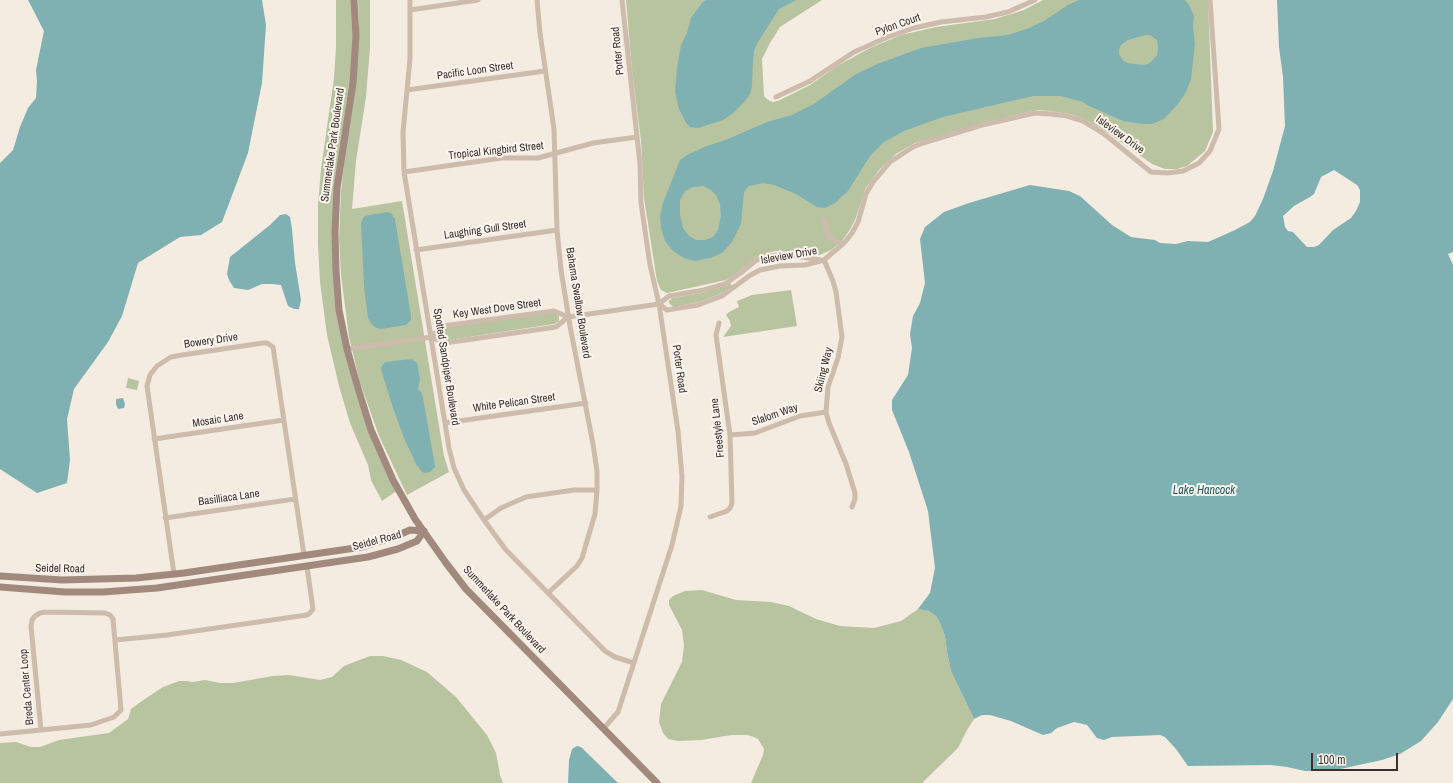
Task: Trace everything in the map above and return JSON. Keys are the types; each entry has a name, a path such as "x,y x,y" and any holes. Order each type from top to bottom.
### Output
{"main road":[{"name":"Summerlake Park Boulevard","path":"354,0 356,36 353,83 337,188 335,232 339,310 347,349 369,423 393,480 424,531 466,589 657,783"},
{"name":"Seidel Road","path":"0,576 86,581 174,574 362,547 392,538 410,530 424,531"},
{"name":"Seidel Road","path":"0,587 65,592 140,590 307,567 379,555 417,541 424,531"}],"street":[{"name":"Spotted Sandpiper Boulevard","path":"410,0 410,59 403,132 404,172 445,423 454,468 464,490 506,550 605,651 615,657 634,662"},
{"path":"410,10 478,0"},
{"name":"Bahama Swallow Boulevard","path":"537,0 545,71 554,129 557,230 561,270 568,317 594,444 597,472 595,514 582,558 577,566 548,593"},
{"name":"Porter Road","path":"602,728 618,712 672,545 681,506 681,459 659,304 650,265 641,204 637,137 622,0"},
{"name":"Pylon Court","path":"776,97 810,81 854,52 888,37 914,28 941,22 986,17 1008,12 1035,0"},
{"name":"Isleview Drive","path":"824,260 783,254 764,257 755,260 725,284 704,290 669,296 659,304 667,310 698,305 722,296 749,276 768,268 805,266 824,260 842,245 852,233 858,222 866,194 873,182 890,162 913,147 923,143 1008,118 1035,113 1067,116 1083,121 1103,133 1151,172 1168,173 1183,171 1199,163 1210,151 1219,129 1210,0"},
{"name":"Pacific Loon Street","path":"407,90 545,71"},
{"name":"Tropical Kingbird Street","path":"404,172 502,158 528,158 554,154 594,143 637,137"},
{"path":"824,220 828,236 842,245"},
{"name":"Laughing Gull Street","path":"416,250 557,230"},
{"name":"Skiing Way","path":"824,260 836,292 842,337 838,358 828,387 826,412 846,464 855,493 855,499 852,507"},
{"path":"733,279 738,285"},
{"name":"Key West Dove Street","path":"431,337 443,326 554,311 568,317 659,304"},
{"name":"Key West Dove Street","path":"347,349 431,337 445,343 556,327 568,317"},
{"name":"Freestyle Lane","path":"710,517 727,511 732,503 730,435 716,335 719,323"},
{"name":"Bowery Drive","path":"174,574 154,439 148,394 148,380 153,370 161,362 171,357 263,343 270,345 274,351 304,555"},
{"name":"White Pelican Street","path":"445,423 586,403"},
{"name":"Slalom Way","path":"730,435 755,433 800,416 826,412"},
{"name":"Mosaic Lane","path":"154,439 284,420"},
{"path":"484,520 501,508 526,497 574,490 597,490"},
{"name":"Basilliaca Lane","path":"166,518 295,499"},
{"path":"116,640 167,635 306,615 313,609 307,567"},
{"name":"Breda Center Loop","path":"40,612 105,613 113,618 116,640 121,710 114,717 91,725 41,730 31,626 32,620 35,616 40,612"},
{"path":"0,734 41,730"}],"green space":[{"path":"336,0 354,0 356,36 337,188 339,310 358,388 398,490 382,501 371,480 368,465 350,423 339,386 327,335 320,282 318,205 321,169 334,78 336,47"},
{"path":"358,0 370,0 370,48 366,97 356,161 352,209 402,201 444,456 449,472 407,495 379,436 360,382 349,337 341,275 339,239 341,192 359,25"},
{"path":"626,0 822,0 780,27 762,59 764,96 773,102 810,85 837,66 870,48 901,35 936,27 995,19 1024,10 1043,0 1208,0 1213,132 1205,151 1187,166 1177,169 1165,169 1152,164 1104,130 1084,119 1070,114 1050,111 1038,110 1011,116 915,143 896,154 879,170 866,188 855,220 849,231 842,241 831,250 820,255 774,251 755,258 726,280 667,293 661,290 657,281 644,198 641,141 632,70"},
{"path":"730,283 732,285 731,287 720,294 699,302 673,307 669,303 672,298 702,293"},
{"path":"791,290 797,326 723,337 731,326 726,315 739,307 737,301 752,295"},
{"path":"553,312 559,316 559,321 554,324 449,340 445,340 441,336 441,331 447,327"},
{"path":"128,378 139,381 137,390 126,388"},
{"path":"702,590 736,600 771,602 789,606 816,619 840,626 874,628 901,621 918,609 929,611 936,616 940,623 945,636 951,671 974,719 958,748 922,783 751,783 763,755 764,749 758,739 747,735 732,735 701,740 678,741 668,739 663,733 659,722 661,704 682,662 684,645 682,630 669,605 669,600 673,596 685,591"},
{"path":"370,656 383,656 401,660 427,672 456,697 487,735 496,753 503,783 0,783 0,743 16,742 31,747 40,747 59,740 109,733 128,719 131,709 163,687 179,681 193,682 205,680 220,683 233,683 273,676 289,675 320,680 332,677 344,666"}],"water":[{"path":"28,0 262,0 266,25 262,83 248,153 222,222 201,235 180,237 138,263 122,316 108,342 74,389 67,419 70,460 67,483 37,493 0,469 0,163 13,150 28,108 36,98 36,70 44,31"},
{"path":"706,0 796,0 779,9 758,42 754,51 752,86 750,94 745,101 733,113 723,120 698,128 690,127 686,123 679,109 675,92 681,45 687,33 691,18"},
{"path":"1079,0 1185,0 1194,16 1193,27 1195,44 1191,79 1186,92 1178,104 1164,119 1152,124 1123,121 1083,102 1061,96 1033,96 943,117 904,131 884,142 870,156 848,191 835,203 825,208 817,207 796,194 774,185 763,183 749,186 744,192 741,224 732,242 722,253 710,258 695,261 684,258 673,251 665,241 661,228 660,216 663,203 680,160 689,154 767,122 792,115 814,104 856,74 880,63 921,48 978,38 1008,35 1044,21 1068,5","holes":["1150,35 1157,40 1157,55 1152,61 1148,64 1142,65 1127,63 1123,60 1119,54 1121,45 1128,40","704,186 716,195 720,204 721,216 718,230 713,237 705,240 696,240 689,236 683,228 680,214 680,200 685,191 693,187"]},
{"name":"Lake Hancock","path":"1277,0 1453,0 1453,252 1448,254 1453,265 1453,699 1438,722 1421,741 1400,754 1382,760 1331,771 1305,771 1271,765 1188,766 1176,749 1165,737 1160,735 1112,737 1104,740 1097,738 1087,725 1074,722 1057,728 1051,733 1043,735 1011,721 990,715 982,715 974,719 951,671 945,636 940,623 936,616 929,611 918,609 930,593 935,568 928,511 909,452 892,410 892,400 908,375 912,348 910,334 913,316 920,303 925,283 920,239 925,227 944,212 1030,185 1069,191 1080,196 1112,225 1131,237 1155,240 1160,243 1176,244 1188,241 1208,242 1235,230 1250,222 1255,216 1273,171 1285,126 1283,77 1279,47","holes":["1334,170 1357,185 1360,190 1360,202 1356,211 1351,218 1333,230 1319,245 1307,247 1293,232 1288,231 1285,227 1283,216 1294,206 1314,194 1321,177"]},
{"path":"387,212 391,213 395,219 411,320 406,325 381,329 376,328 368,318 364,286 361,223 365,216"},
{"path":"286,214 290,217 292,229 295,263 301,300 299,309 294,309 288,306 281,285 262,284 248,290 234,288 227,274 230,257 270,225 280,215"},
{"path":"412,359 417,363 420,379 418,389 422,393 435,466 430,472 425,473 422,472 416,464 404,438 381,369 385,362"},
{"path":"123,398 125,404 124,408 118,409 116,399"},
{"path":"577,746 581,747 618,783 568,783 569,760 572,749"}]}
